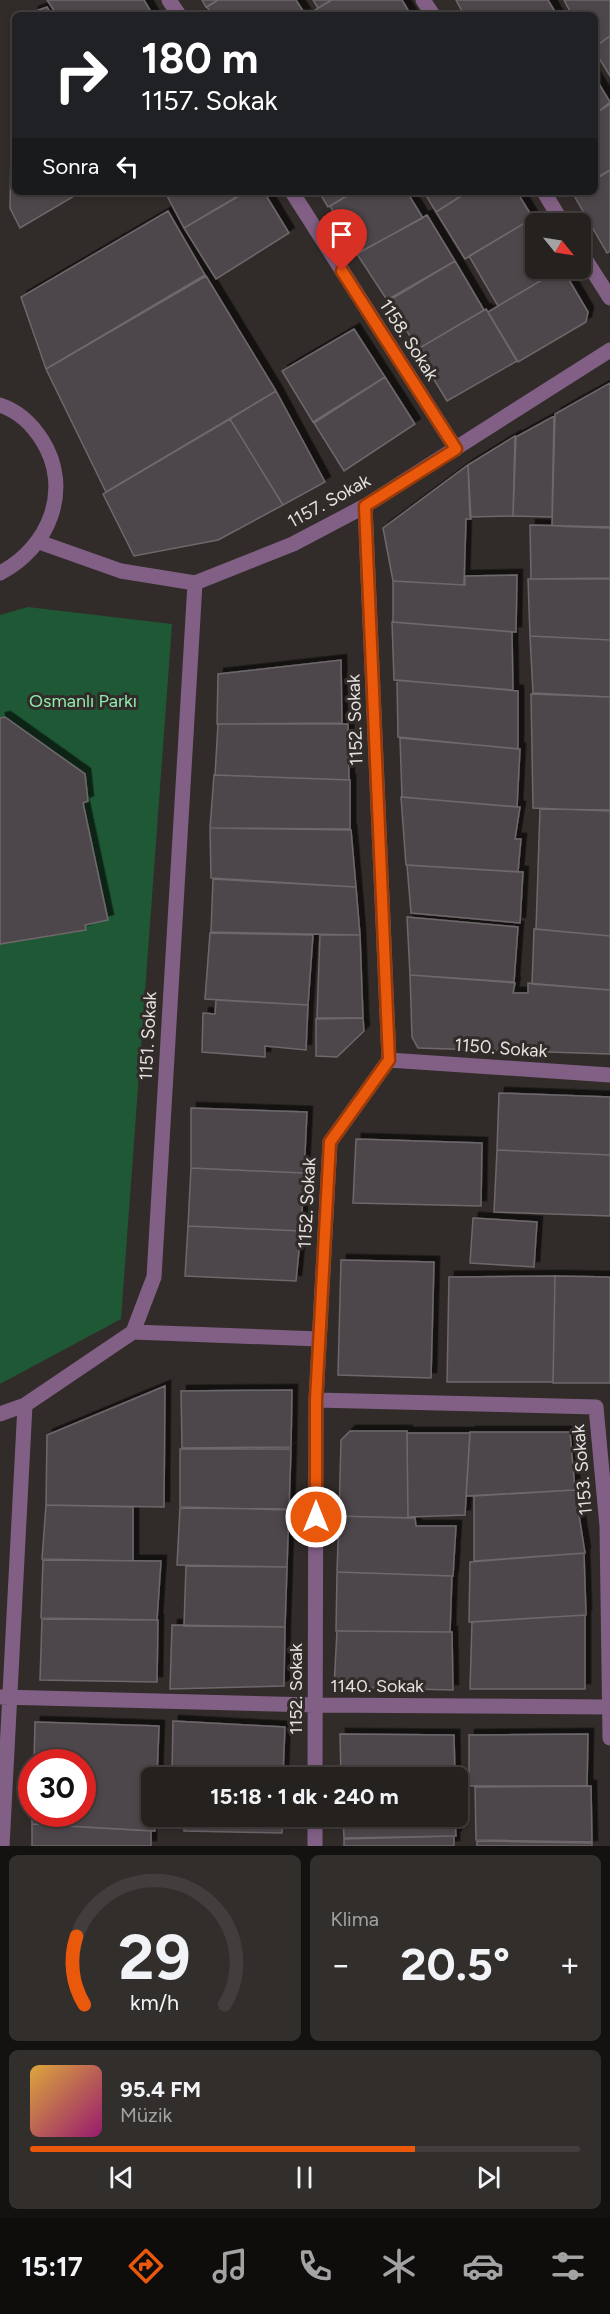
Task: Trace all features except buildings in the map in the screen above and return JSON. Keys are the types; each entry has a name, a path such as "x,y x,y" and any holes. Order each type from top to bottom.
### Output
{"street":[{"name":"1158. Sokak","path":"294,195 456,449"},
{"path":"546,195 556,213"},
{"path":"591,268 610,298"},
{"name":"1157. Sokak","path":"195,583 293,544 365,506 610,350"},
{"path":"0,405 10,408 34,428 50,453 57,484 53,514 39,542 22,560 0,573"},
{"name":"1152. Sokak","path":"315,1767 316,1400 330,1142 389,1060 365,506"},
{"path":"39,542 121,571 195,583"},
{"name":"1151. Sokak","path":"133,1332 154,1277 195,583"},
{"name":"1150. Sokak","path":"389,1060 610,1075"},
{"path":"0,1414 25,1405 133,1332 319,1339"},
{"name":"1153. Sokak","path":"316,1400 596,1407 609,1526 610,1738"},
{"path":"2,1846 6,1697 25,1405"},
{"name":"1140. Sokak","path":"6,1697 315,1705 610,1707"},
{"path":"315,1827 315,1846"}],"green space":[{"name":"Osmanlı Parkı","path":"28,607 172,624 121,1319 0,1384 0,615"}],"route":[{"path":"316,1517 316,1400 330,1142 389,1060 365,506 456,449 342,271"}]}
